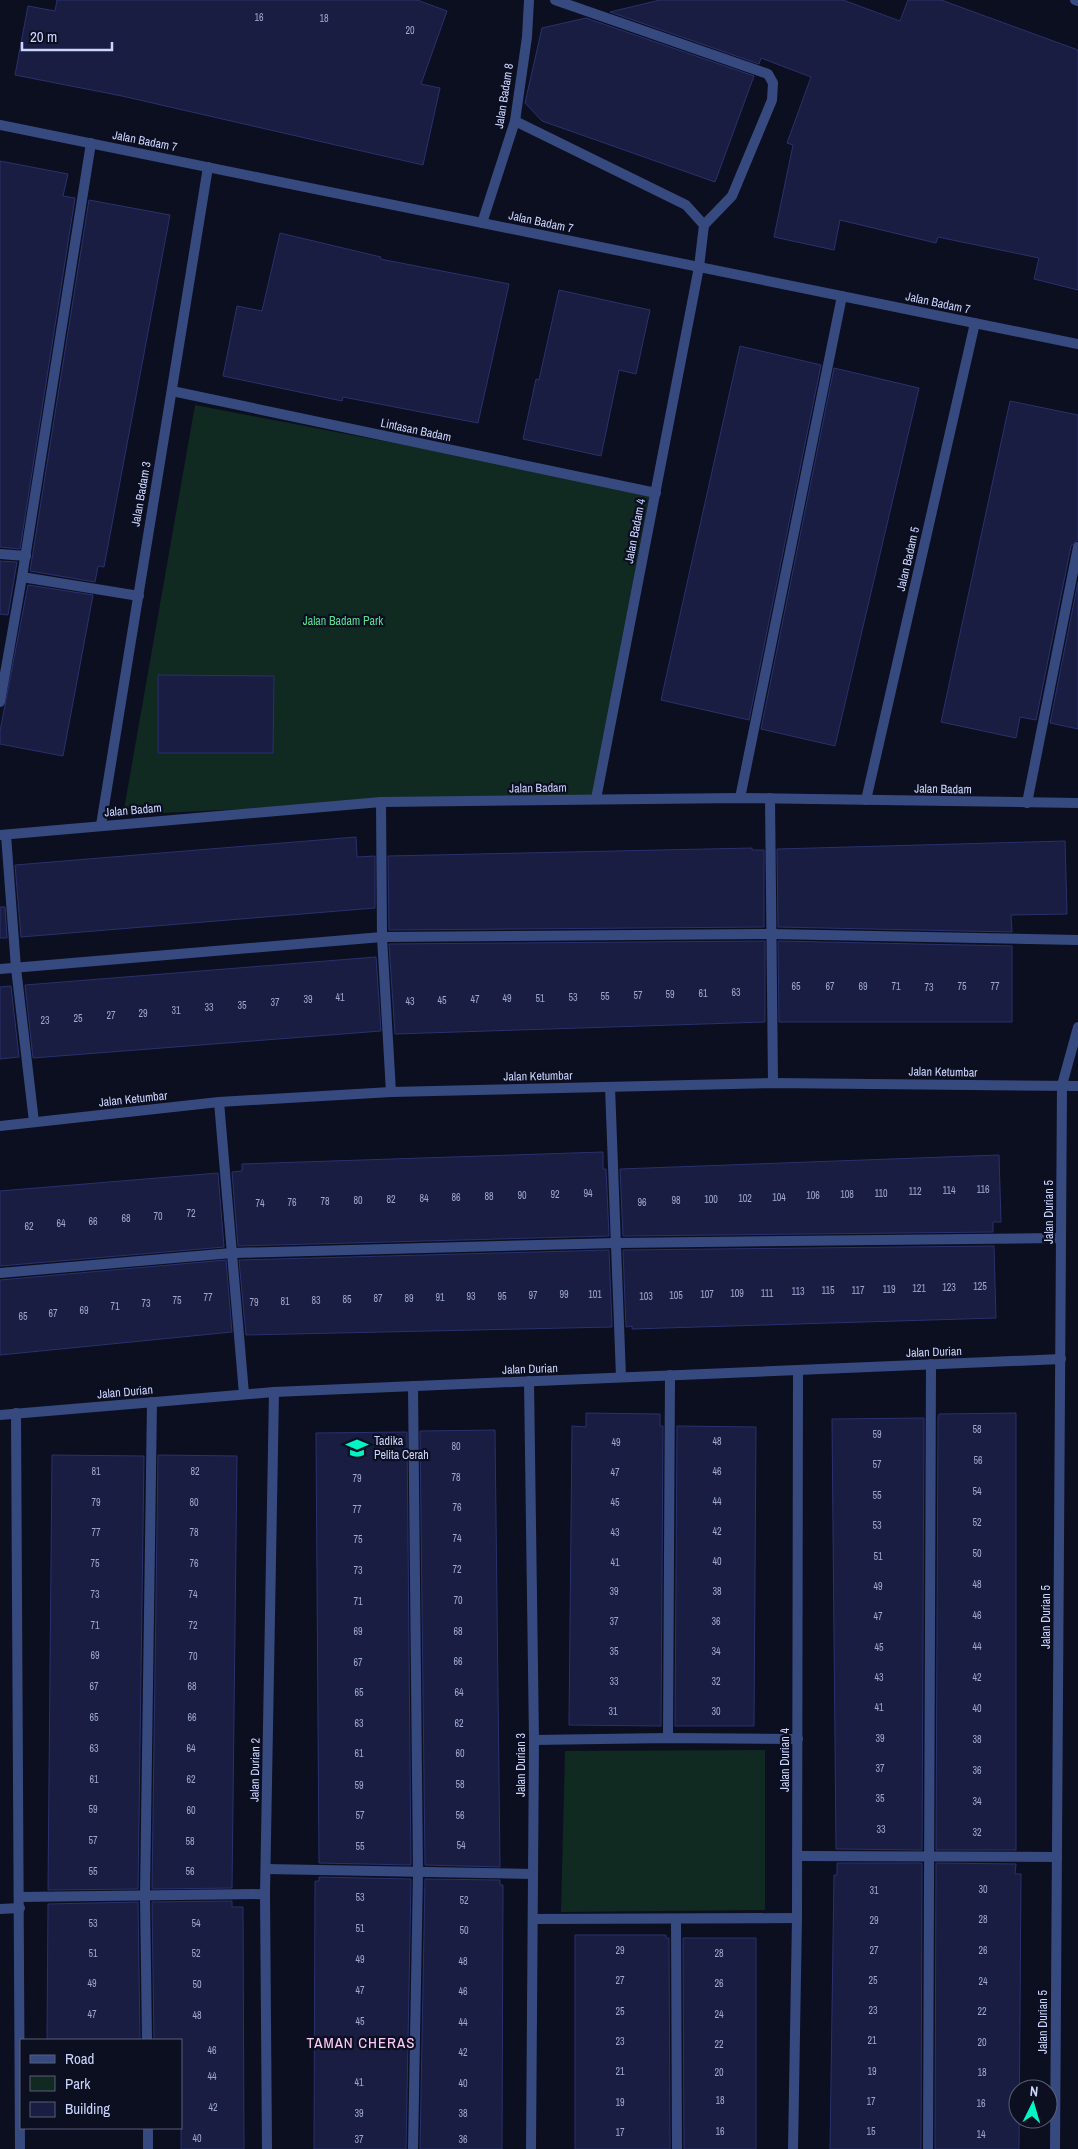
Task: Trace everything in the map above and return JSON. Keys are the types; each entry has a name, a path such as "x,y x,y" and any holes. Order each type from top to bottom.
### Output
{"street":[{"name":"Jalan Badam 8","path":"482,223 515,121 529,0"},
{"path":"515,121 686,205 704,225 732,196 772,100 773,83 768,74 555,0"},
{"name":"Jalan Badam 7","path":"0,125 1078,344"},
{"path":"0,702 26,556 91,143"},
{"name":"Jalan Badam 3","path":"101,825 208,167"},
{"name":"Jalan Badam 4","path":"596,799 699,267 704,225"},
{"path":"740,798 842,296"},
{"name":"Jalan Badam 5","path":"866,800 974,323"},
{"name":"Lintasan Badam","path":"172,391 656,492"},
{"path":"1027,803 1078,547"},
{"path":"0,554 26,556"},
{"path":"22,577 139,596"},
{"path":"770,798 773,1082"},
{"name":"Jalan Badam","path":"3,835 381,802 770,798 1078,804"},
{"path":"381,802 382,937 392,1092"},
{"path":"3,835 34,1122"},
{"path":"0,969 382,937 770,934 1078,940"},
{"name":"Jalan Durian 5","path":"1055,2149 1062,1085 1078,1027"},
{"name":"Jalan Ketumbar","path":"0,1126 219,1102 392,1092 773,1082 1078,1086"},
{"path":"610,1087 621,1377"},
{"path":"219,1102 244,1394"},
{"path":"0,1273 232,1253 616,1243 1061,1238"},
{"name":"Jalan Durian","path":"0,1415 274,1392 1061,1359"},
{"path":"928,2149 931,1857 931,1364"},
{"name":"Jalan Durian 4","path":"793,2149 798,1856 798,1370"},
{"path":"668,1738 670,1375"},
{"name":"Jalan Durian 3","path":"528,1381 534,1740 531,2149"},
{"path":"413,1386 418,1872 413,2149"},
{"name":"Jalan Durian 2","path":"267,2149 265,1894 274,1392"},
{"path":"147,2039 145,1896 152,1402"},
{"path":"16,1413 20,2149"},
{"path":"534,1740 798,1739"},
{"path":"798,1856 1057,1856"},
{"path":"266,1869 533,1874"},
{"path":"20,1897 265,1894"},
{"path":"0,1909 20,1908"},
{"path":"533,1919 797,1918"},
{"path":"676,1919 677,2149"},
{"path":"148,2129 148,2149"}],"green space":[{"name":"Jalan Badam Park","path":"195,405 656,493 596,799 381,802 123,815"},
{"path":"765,1750 765,1910 561,1912 565,1751"}],"building":[{"path":"57,0 417,0 447,11 421,84 440,88 423,165 122,96 15,75 28,6 55,11"},
{"path":"660,0 843,0 900,21 908,0 941,0 1078,50 1078,290 1034,279 1039,258 938,237 936,243 840,220 834,250 774,237 793,145 787,143 811,77 761,58 759,64 610,12"},
{"path":"586,18 754,76 715,182 542,121 525,103 542,28"},
{"path":"0,161 68,174 63,196 75,198 20,549 0,547"},
{"path":"89,200 170,215 104,567 98,566 95,582 30,571"},
{"path":"280,233 381,257 380,259 509,284 478,423 343,397 342,401 223,376 237,306 262,311"},
{"path":"559,290 650,310 636,374 619,370 601,456 523,439 536,379 539,380"},
{"path":"740,346 821,365 749,720 661,700"},
{"path":"834,368 919,388 835,746 761,729"},
{"path":"1010,401 1078,415 1078,540 1071,546 1036,720 1020,717 1016,738 941,722"},
{"path":"0,561 17,562 8,615 0,614"},
{"path":"1078,582 1078,729 1050,723"},
{"path":"28,585 93,595 63,756 0,744 0,731"},
{"path":"158,675 274,676 273,753 158,753"},
{"path":"356,837 357,857 375,856 375,908 21,937 15,865"},
{"path":"1065,841 1067,914 1011,915 1012,932 778,927 777,849"},
{"path":"752,848 752,850 764,850 764,927 389,930 388,856"},
{"path":"0,907 5,907 7,938 0,938"},
{"path":"765,941 765,1022 395,1034 389,944"},
{"path":"778,941 1012,946 1012,1022 779,1022"},
{"path":"376,957 381,1031 33,1058 25,985"},
{"path":"11,986 19,1057 0,1059 0,987"},
{"path":"603,1152 603,1169 606,1169 609,1236 238,1246 232,1172 242,1171 242,1164"},
{"path":"999,1155 1001,1222 993,1222 993,1232 623,1236 620,1169"},
{"path":"218,1173 224,1247 0,1266 0,1191"},
{"path":"994,1246 996,1318 632,1329 632,1326 626,1327 623,1250"},
{"path":"609,1250 612,1327 246,1335 239,1260"},
{"path":"226,1260 232,1332 0,1355 0,1280"},
{"path":"586,1413 660,1414 660,1426 663,1426 661,1726 569,1725 572,1426 586,1427"},
{"path":"1016,1413 1016,1850 936,1850 938,1418 939,1414"},
{"path":"924,1418 922,1850 836,1849 832,1419"},
{"path":"677,1426 756,1427 754,1726 675,1726"},
{"path":"495,1430 500,1867 425,1865 420,1431"},
{"path":"407,1432 411,1865 319,1863 316,1433"},
{"path":"52,1455 144,1456 138,1889 48,1890"},
{"path":"158,1455 237,1456 232,1888 152,1889"},
{"path":"837,1863 922,1863 921,2149 830,2149 834,1875 837,1875"},
{"path":"936,1863 1016,1864 1015,1874 1021,1874 1020,2079 1008,2079 1008,2129 1019,2129 1019,2149 935,2149"},
{"path":"319,1877 411,1879 406,2149 314,2149 315,1881 319,1881"},
{"path":"425,1879 500,1880 500,1885 503,1885 502,2149 420,2149"},
{"path":"232,1901 232,1907 243,1907 244,2149 181,2149 182,2039 154,2039 152,1902"},
{"path":"138,1902 140,2039 47,2039 48,1904"},
{"path":"575,1935 666,1935 666,1938 669,1938 670,2149 575,2149"},
{"path":"683,1938 756,1938 756,2149 684,2149"}],"place":[{"name":"Tadika Pelita Cerah","path":"357,1448"}],"district":[{"name":"TAMAN CHERAS","path":"361,2043"}]}
